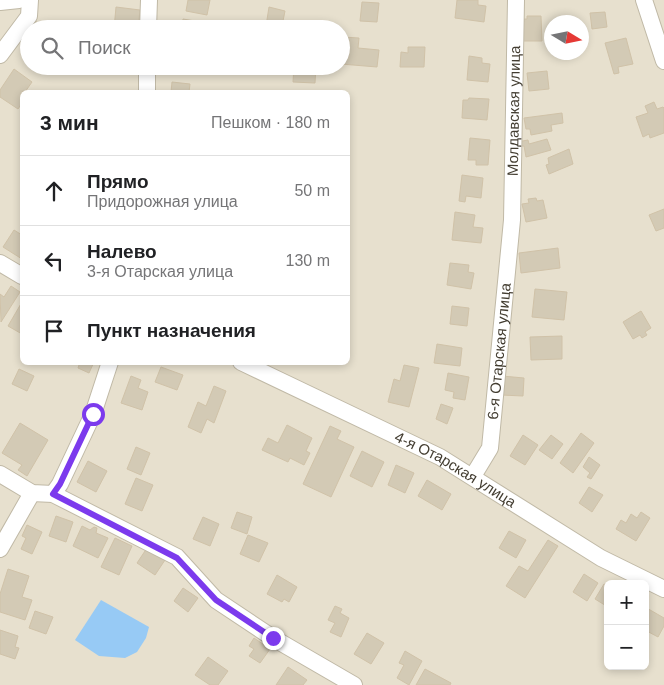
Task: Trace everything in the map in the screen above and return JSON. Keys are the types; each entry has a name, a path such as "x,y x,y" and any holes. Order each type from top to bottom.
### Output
{"street":[{"path":"0,1 18,0"},
{"path":"26,20 29,16 30,0"},
{"path":"148,20 149,0"},
{"name":"Молдавская улица","path":"512,220 516,0"},
{"path":"644,0 664,61"},
{"path":"0,55 20,28"},
{"path":"147,75 147,90"},
{"name":"6-я Отарская улица","path":"473,476 490,448 512,220"},
{"path":"0,263 20,275"},
{"path":"53,494 60,484 93,414 109,365"},
{"name":"4-я Отарская улица","path":"247,365 440,457 601,558 664,589"},
{"path":"0,474 32,493 53,494 177,558 216,600 273,638 354,685"},
{"path":"0,549 32,493"}],"shaded area":[{"path":"0,0 664,0 664,685 0,685"}],"water":[{"path":"101,600 149,627 146,638 137,652 125,658 99,656 75,640"}],"building":[{"path":"188,0 210,0 207,15 186,11"},
{"path":"457,0 478,0 478,5 486,6 484,22 455,18"},
{"path":"362,2 379,3 377,22 360,21"},
{"path":"116,7 140,10 139,20 115,20"},
{"path":"269,7 285,11 283,20 267,20"},
{"path":"605,12 607,27 592,29 590,13"},
{"path":"527,16 541,16 542,41 523,41 523,22 524,19 527,19"},
{"path":"350,37 359,38 358,48 379,50 377,67 350,65"},
{"path":"626,38 633,64 618,67 619,73 614,74 605,43"},
{"path":"408,47 425,47 424,67 400,67 401,52 408,53"},
{"path":"469,56 482,58 482,63 490,64 488,82 467,80"},
{"path":"14,69 32,82 26,90 20,90 20,106 18,109 0,97 0,90"},
{"path":"547,71 549,89 529,91 527,73"},
{"path":"293,75 315,75 315,83 293,82"},
{"path":"172,82 190,84 189,90 171,90"},
{"path":"469,98 489,99 487,120 462,118 463,100 468,100"},
{"path":"654,102 657,109 664,108 664,133 650,138 649,134 643,137 636,117 648,113 645,106"},
{"path":"562,113 563,123 551,125 552,131 531,135 530,129 526,129 524,118"},
{"path":"470,138 490,140 488,165 476,165 476,160 468,160"},
{"path":"547,139 551,150 526,157 524,146 518,146 517,142 528,140 529,144"},
{"path":"569,149 573,164 549,174 546,165 549,164 548,158"},
{"path":"462,175 483,178 481,198 466,196 465,202 459,201"},
{"path":"536,198 537,201 543,200 547,218 526,222 522,204 529,203 528,199"},
{"path":"664,209 664,228 656,231 649,215"},
{"path":"455,212 475,215 473,227 483,228 481,243 452,240"},
{"path":"14,230 20,234 20,258 3,247"},
{"path":"558,248 560,268 521,273 519,253"},
{"path":"450,263 469,265 468,272 474,273 471,289 447,285"},
{"path":"11,286 20,292 1,322 0,294 4,297"},
{"path":"535,289 567,292 564,320 532,317"},
{"path":"20,305 20,333 8,326"},
{"path":"452,306 469,308 467,326 450,324"},
{"path":"641,311 651,328 645,332 647,335 642,338 640,335 633,339 623,322"},
{"path":"562,336 562,359 531,360 530,337"},
{"path":"437,344 462,348 460,366 434,363"},
{"path":"79,365 93,365 89,373 78,368"},
{"path":"404,365 419,368 409,407 388,402 394,379 400,381"},
{"path":"161,367 183,375 177,390 155,382"},
{"path":"19,369 34,376 27,391 12,384"},
{"path":"448,373 469,377 465,400 453,398 454,392 445,390"},
{"path":"131,376 141,380 138,388 148,392 142,410 121,403"},
{"path":"502,376 524,378 523,396 501,395"},
{"path":"214,386 226,391 214,423 207,419 201,433 188,427 198,402 206,406"},
{"path":"441,404 453,408 447,424 436,419"},
{"path":"20,423 48,440 27,476 18,470 22,465 2,453"},
{"path":"287,425 312,438 306,451 310,453 304,465 290,458 288,462 262,450 268,438 278,443"},
{"path":"330,426 341,431 337,439 354,447 331,497 303,484"},
{"path":"581,433 594,443 573,473 560,463"},
{"path":"523,435 538,445 525,465 510,456"},
{"path":"551,435 563,444 552,459 539,450"},
{"path":"136,447 150,453 141,475 127,469"},
{"path":"362,451 384,462 372,487 350,476"},
{"path":"589,457 600,465 591,479 587,477 590,473 583,467"},
{"path":"88,461 107,471 96,492 77,482"},
{"path":"396,465 414,473 405,493 388,485"},
{"path":"136,478 153,485 142,511 125,504"},
{"path":"427,480 451,494 442,510 418,496"},
{"path":"589,487 603,495 592,512 579,503"},
{"path":"237,512 252,517 247,534 231,528"},
{"path":"641,512 650,518 636,541 616,529 621,520 626,523 631,514 637,518"},
{"path":"56,516 73,522 66,542 49,536"},
{"path":"203,517 219,524 210,546 193,539"},
{"path":"27,525 42,532 32,554 21,549 26,538 22,536"},
{"path":"82,526 90,530 94,527 97,528 96,533 108,538 98,558 73,546"},
{"path":"509,531 526,540 516,558 499,548"},
{"path":"248,535 268,543 259,562 240,554"},
{"path":"115,538 132,546 119,575 101,567"},
{"path":"548,540 558,546 525,598 506,586 519,566 528,571"},
{"path":"147,548 165,560 155,575 137,563"},
{"path":"8,569 29,576 22,597 32,600 25,620 0,612 0,594"},
{"path":"584,574 598,583 587,601 573,592"},
{"path":"277,575 297,587 289,602 284,599 282,602 267,594"},
{"path":"604,584 604,605 595,599"},
{"path":"183,588 198,598 188,612 174,601"},
{"path":"335,606 342,609 340,613 349,618 341,637 330,632 335,623 328,620"},
{"path":"649,609 664,618 664,626 658,637 649,632"},
{"path":"35,611 53,617 46,634 29,628"},
{"path":"0,630 18,636 15,647 19,648 15,659 0,654"},
{"path":"367,633 384,643 371,664 354,654"},
{"path":"254,638 270,649 260,663 249,656 254,649 249,646"},
{"path":"405,651 422,661 409,685 397,678 404,665 399,663"},
{"path":"208,657 228,671 218,685 210,685 195,675"},
{"path":"288,667 307,680 303,685 276,685"},
{"path":"425,669 451,683 450,685 416,685"}],"route":[{"path":"93,414 60,484 53,494 177,558 216,600 273,638"}]}
